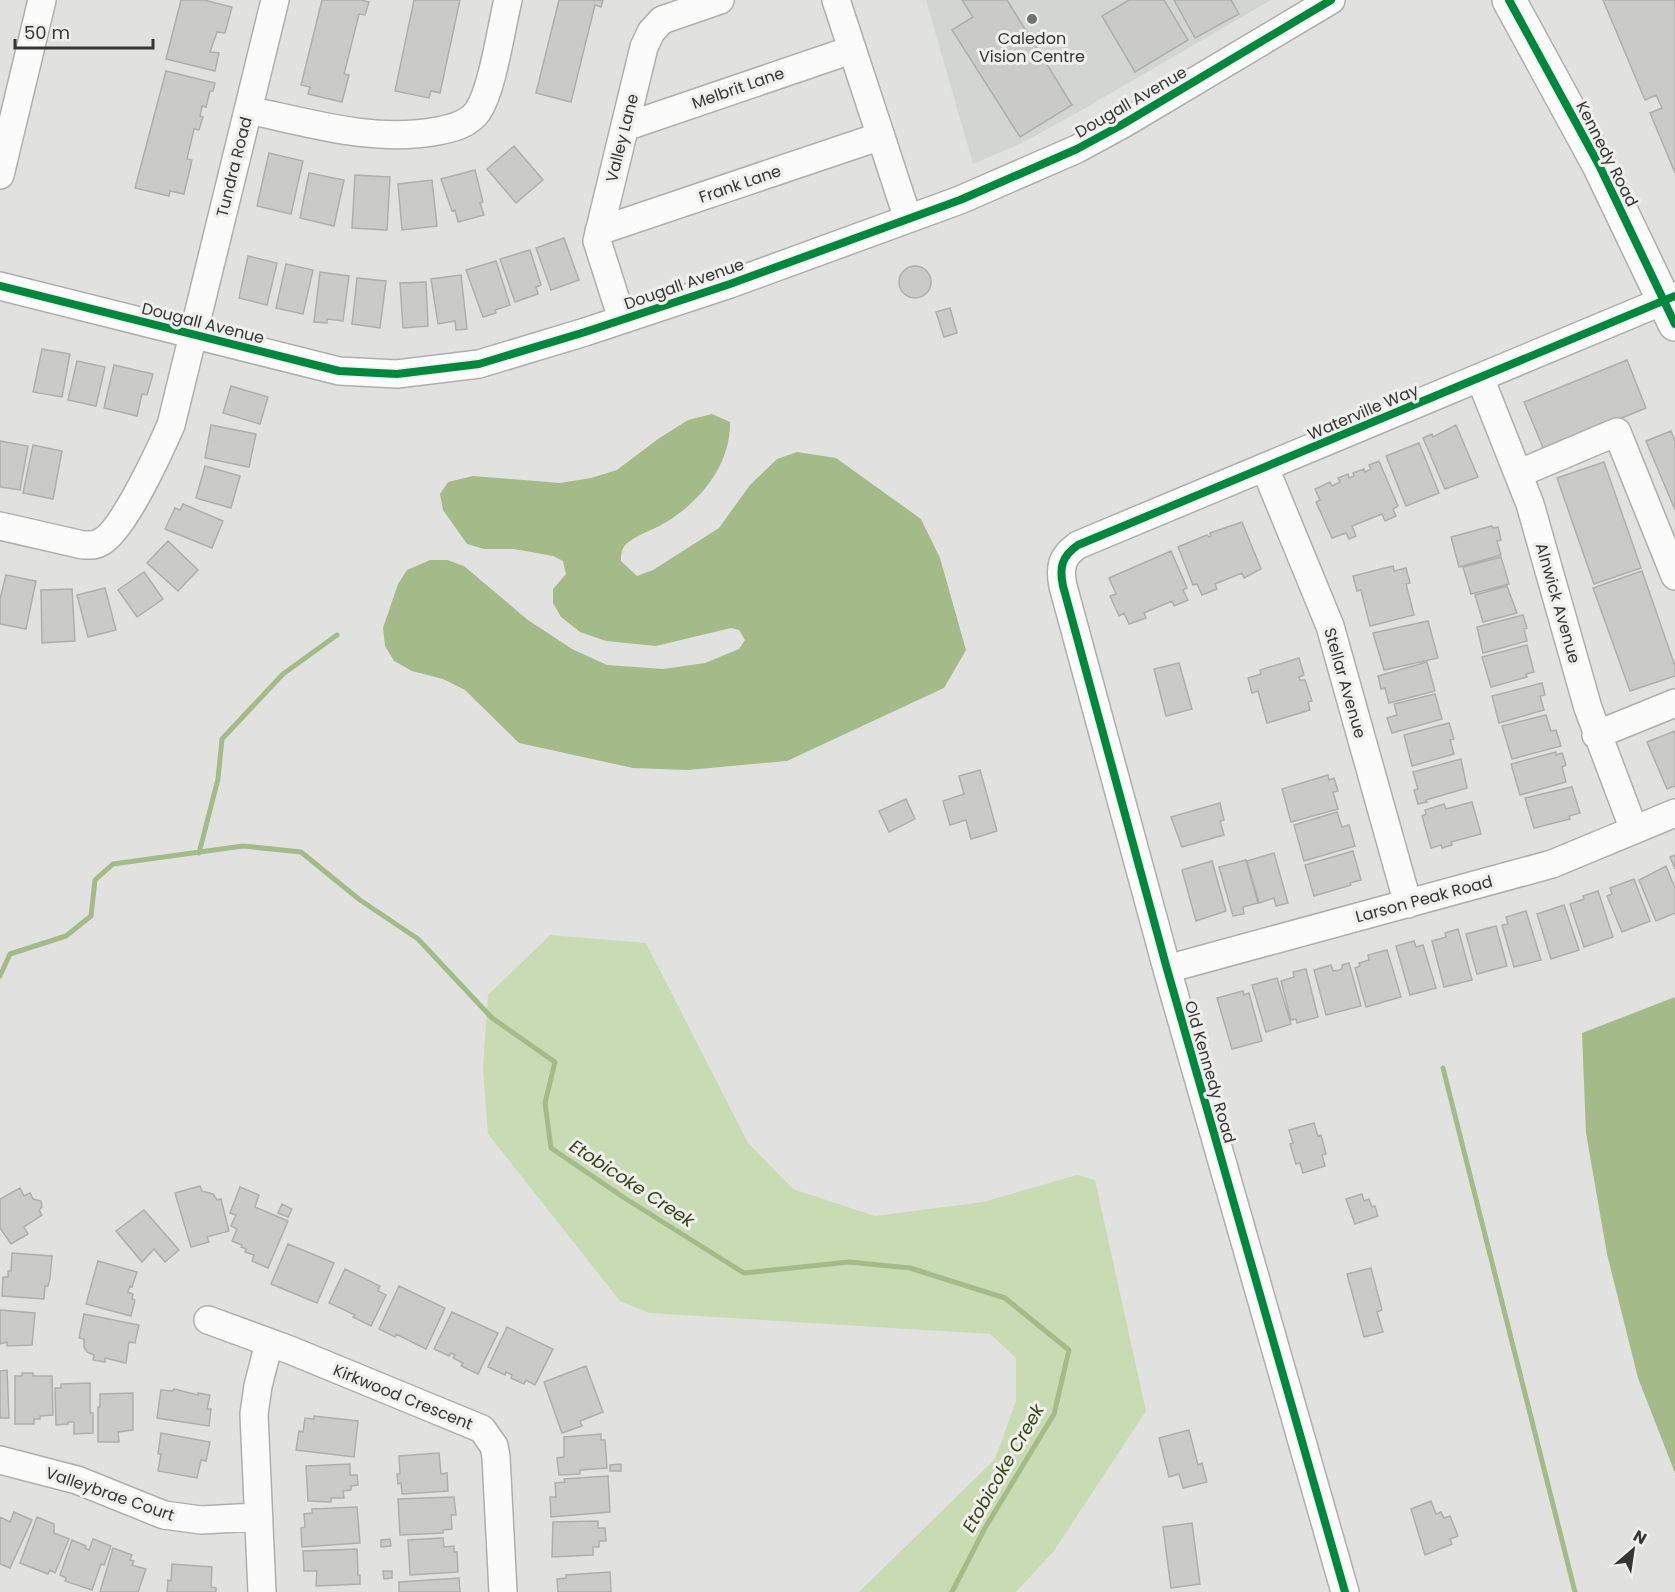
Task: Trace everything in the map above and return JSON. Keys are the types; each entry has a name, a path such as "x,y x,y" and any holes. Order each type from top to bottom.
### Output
{"main road":[{"name":"Kennedy Road","path":"1509,0 1599,165 1672,307"}],"street":[{"path":"0,175 42,0"},
{"name":"Tundra Road","path":"0,526 93,546 115,531 146,478 171,425 275,0"},
{"path":"248,110 363,134 392,136 425,133 463,123 471,118 484,99 508,0"},
{"name":"Valley Lane","path":"622,319 597,241 644,47 651,32 662,20 720,0"},
{"path":"836,0 908,219"},
{"name":"Dougall Avenue","path":"0,286 339,371 398,374 479,364 730,284 960,200 1077,149 1331,0"},
{"name":"Melbrit Lane","path":"625,127 851,50"},
{"name":"Frank Lane","path":"599,231 881,136"},
{"name":"Waterville Way","path":"1065,557 1078,545 1480,378 1672,307"},
{"name":"Alnwick Avenue","path":"1480,378 1520,473 1596,735 1634,830"},
{"path":"1520,473 1617,432 1675,576"},
{"name":"Stellar Avenue","path":"1265,468 1330,626 1408,904"},
{"name":"Old Kennedy Road","path":"1065,557 1061,568 1063,586 1167,969 1345,1592"},
{"path":"1596,735 1675,703"},
{"name":"Larson Peak Road","path":"1167,969 1552,864 1675,813"},
{"name":"Kirkwood Crescent","path":"208,1320 482,1429 494,1446 496,1456 503,1592"},
{"path":"262,1592 254,1414 258,1386 269,1343"},
{"name":"Valleybrae Court","path":"0,1460 77,1480 164,1515 201,1520 257,1517"}],"shaded area":[{"path":"926,0 1271,0 1082,110 1022,143 973,164"},
{"path":"712,414 730,422 726,452 712,479 703,491 680,512 627,543 622,550 621,561 637,576 653,570 719,528 750,485 777,459 797,452 836,458 921,519 940,558 966,650 944,688 787,761 688,770 633,768 519,743 465,690 443,679 412,671 394,661 385,646 383,628 398,584 407,570 430,560 447,560 464,566 528,620 572,649 607,665 663,669 705,663 739,649 745,640 739,630 731,628 656,646 606,641 580,632 561,617 553,603 553,589 566,574 563,561 553,556 514,549 484,549 467,544 443,510 440,494 448,482 473,476 560,483 591,478 617,470 688,420"},
{"path":"550,935 646,943 748,1143 793,1189 875,1216 983,1202 1077,1175 1095,1180 1146,1411 1054,1551 1016,1592 859,1592 995,1459 1016,1401 1016,1358 990,1334 649,1313 620,1301 488,1134 483,1068 488,995"},
{"path":"1675,997 1675,1473 1638,1378 1607,1254 1586,1133 1582,1033"}],"building":[{"path":"181,0 204,0 232,7 225,33 217,32 210,52 219,53 215,71 166,59"},
{"path":"322,0 369,2 365,15 359,14 344,74 349,75 342,102 308,94 310,87 301,85"},
{"path":"414,0 460,0 440,93 431,91 429,98 395,91"},
{"path":"559,0 603,0 601,7 595,5 571,102 536,93"},
{"path":"962,0 1007,0 1072,105 1020,137 952,30 973,17"},
{"path":"1129,0 1164,0 1188,40 1135,72 1102,16"},
{"path":"1174,0 1231,0 1239,14 1195,38"},
{"path":"1603,0 1675,0 1675,173 1650,113 1662,108 1656,95 1645,100"},
{"path":"166,71 215,83 213,91 210,91 206,107 202,106 200,116 203,117 199,130 194,129 187,159 192,160 184,194 170,191 169,196 135,188"},
{"path":"514,146 543,180 516,203 487,169"},
{"path":"269,153 303,161 291,214 257,206"},
{"path":"475,170 484,215 458,222 441,179"},
{"path":"309,173 344,180 334,226 300,218"},
{"path":"355,175 390,177 387,230 352,228"},
{"path":"432,180 437,226 402,230 398,184"},
{"path":"564,238 579,280 551,290 536,248"},
{"path":"530,250 541,285 536,287 538,294 515,302 500,259"},
{"path":"248,256 277,263 267,305 239,298"},
{"path":"496,261 510,305 483,317 466,270"},
{"path":"286,264 313,270 303,314 276,308"},
{"path":"915,266 926,271 931,282 926,293 915,298 904,293 899,282 904,271"},
{"path":"320,272 349,276 343,321 327,319 327,323 314,322"},
{"path":"461,275 467,329 456,330 455,321 438,324 431,279"},
{"path":"357,278 386,281 380,328 352,324"},
{"path":"426,282 428,326 403,328 400,283"},
{"path":"950,308 957,333 944,337 936,312"},
{"path":"42,349 70,354 62,397 33,392"},
{"path":"1627,360 1646,408 1544,450 1524,402"},
{"path":"77,361 105,367 96,406 68,400"},
{"path":"114,365 153,374 147,395 142,394 137,416 104,408"},
{"path":"231,386 268,397 260,424 223,413"},
{"path":"211,425 256,434 249,467 205,458"},
{"path":"1456,425 1478,477 1445,489 1423,438 1432,434 1433,437"},
{"path":"1671,431 1675,441 1675,510 1646,441"},
{"path":"0,441 28,446 20,490 0,487"},
{"path":"1419,443 1439,493 1406,506 1386,456"},
{"path":"33,445 62,451 53,499 23,493"},
{"path":"1379,461 1398,506 1393,509 1396,516 1385,521 1382,514 1352,526 1356,536 1349,539 1346,533 1332,538 1316,502 1320,500 1315,489 1330,482 1332,486 1340,482 1338,478 1348,474 1349,478 1354,476 1353,473 1364,469 1365,472 1371,469 1369,465"},
{"path":"1604,462 1641,568 1594,584 1557,478"},
{"path":"205,466 240,476 231,508 196,498"},
{"path":"183,504 223,521 212,548 165,529 175,508 180,510"},
{"path":"1242,522 1261,569 1244,578 1242,573 1215,584 1217,589 1202,595 1197,584 1193,585 1178,547 1207,535 1209,537 1210,533"},
{"path":"1492,526 1493,528 1498,527 1501,540 1497,541 1501,555 1459,567 1451,537"},
{"path":"168,541 198,570 178,591 147,563"},
{"path":"1171,551 1187,588 1183,590 1188,600 1174,606 1172,601 1144,613 1146,618 1129,624 1124,613 1119,616 1110,596 1116,594 1109,578"},
{"path":"1501,557 1509,584 1471,594 1463,567"},
{"path":"1393,566 1394,571 1406,568 1410,583 1406,584 1414,615 1370,626 1361,590 1357,591 1353,576"},
{"path":"1642,571 1675,666 1675,676 1630,691 1593,588"},
{"path":"144,572 163,599 137,617 118,590"},
{"path":"6,575 36,581 26,629 0,624 0,599"},
{"path":"1507,586 1517,613 1483,622 1475,595"},
{"path":"105,588 116,630 88,637 77,595"},
{"path":"72,589 75,641 42,643 41,590"},
{"path":"1523,615 1527,628 1524,629 1527,641 1483,653 1477,627"},
{"path":"1428,621 1438,658 1384,670 1373,633"},
{"path":"1527,645 1534,672 1526,674 1527,677 1491,687 1482,657"},
{"path":"1299,658 1304,675 1299,677 1300,680 1305,680 1312,701 1308,702 1310,710 1267,723 1258,691 1252,693 1248,678 1261,674 1260,670"},
{"path":"1427,662 1435,691 1389,703 1385,688 1381,689 1378,676"},
{"path":"1179,663 1192,709 1166,716 1154,669"},
{"path":"1542,683 1545,695 1540,696 1544,710 1499,723 1492,696"},
{"path":"1435,694 1442,719 1392,733 1387,718 1397,715 1394,704"},
{"path":"1546,715 1551,731 1556,730 1561,746 1512,759 1502,726"},
{"path":"1449,723 1454,739 1450,740 1454,754 1412,766 1404,735"},
{"path":"1675,731 1675,786 1667,789 1647,742"},
{"path":"1556,752 1556,755 1562,753 1566,765 1562,767 1566,782 1520,795 1511,764"},
{"path":"1461,759 1467,788 1418,804 1414,790 1418,789 1413,772"},
{"path":"980,770 997,831 971,839 966,820 950,825 943,801 964,794 959,776"},
{"path":"1328,775 1329,780 1334,778 1338,791 1333,792 1338,809 1291,822 1282,789"},
{"path":"1572,787 1580,813 1569,816 1570,819 1534,828 1525,798"},
{"path":"906,799 915,819 889,832 879,811"},
{"path":"1472,802 1481,834 1451,842 1452,845 1442,848 1441,845 1431,848 1422,816 1426,814 1425,810 1444,804 1446,809"},
{"path":"1220,803 1224,820 1220,821 1224,835 1182,847 1171,817"},
{"path":"1337,812 1342,827 1349,825 1355,846 1304,861 1294,825"},
{"path":"1353,851 1361,880 1314,896 1305,865"},
{"path":"1274,853 1288,903 1276,906 1274,898 1259,903 1247,861"},
{"path":"1675,855 1675,869 1670,857"},
{"path":"1246,860 1258,903 1243,907 1244,914 1233,916 1219,867"},
{"path":"1212,861 1226,911 1196,921 1182,870"},
{"path":"1666,866 1675,888 1675,913 1656,921 1639,880"},
{"path":"1634,879 1650,921 1622,932 1607,896 1612,894 1610,888"},
{"path":"1598,891 1613,937 1584,947 1570,904"},
{"path":"1564,905 1579,950 1551,959 1537,914"},
{"path":"1526,911 1541,960 1514,967 1502,925 1508,924 1506,917"},
{"path":"1496,926 1507,966 1477,974 1466,934"},
{"path":"1458,929 1472,980 1444,987 1432,941 1446,937 1445,933"},
{"path":"1414,941 1416,947 1423,945 1436,988 1410,995 1396,946"},
{"path":"1387,950 1401,997 1366,1007 1355,968 1360,966 1359,963 1369,960 1368,955"},
{"path":"1349,963 1361,1006 1326,1015 1314,970 1331,965 1333,971 1340,970 1342,965"},
{"path":"1306,969 1318,1017 1297,1023 1296,1019 1291,1020 1281,981 1294,977 1293,972"},
{"path":"1277,978 1291,1024 1266,1032 1252,985"},
{"path":"1243,991 1244,995 1249,993 1262,1041 1232,1049 1217,998"},
{"path":"1314,1123 1318,1136 1321,1135 1326,1154 1322,1155 1325,1166 1303,1173 1300,1163 1296,1164 1290,1144 1293,1143 1289,1130"},
{"path":"200,1186 202,1191 213,1194 217,1200 221,1199 229,1231 207,1237 209,1242 191,1247 175,1193"},
{"path":"240,1187 259,1195 255,1207 288,1221 268,1268 252,1261 254,1255 245,1252 246,1249 241,1247 242,1245 232,1241 237,1229 231,1226 236,1215 230,1213"},
{"path":"20,1188 24,1196 30,1193 33,1199 41,1201 42,1207 39,1210 42,1215 24,1227 28,1234 11,1244 0,1228 0,1199"},
{"path":"1362,1194 1364,1201 1369,1199 1372,1207 1375,1206 1378,1216 1355,1224 1346,1199"},
{"path":"282,1204 292,1209 288,1217 278,1213"},
{"path":"144,1210 179,1250 165,1262 154,1249 142,1262 116,1231"},
{"path":"288,1244 334,1263 317,1303 271,1284"},
{"path":"12,1253 52,1256 50,1278 48,1286 45,1286 44,1299 2,1296 3,1277 8,1277 8,1271 11,1271"},
{"path":"98,1261 137,1272 128,1292 133,1294 132,1299 135,1300 131,1316 86,1304"},
{"path":"1371,1268 1382,1310 1377,1312 1383,1332 1364,1337 1347,1274"},
{"path":"345,1269 380,1286 378,1291 386,1295 371,1326 353,1317 355,1315 329,1303"},
{"path":"399,1286 445,1308 426,1349 396,1334 395,1337 379,1329"},
{"path":"0,1310 35,1313 32,1345 7,1346 7,1342 0,1344"},
{"path":"452,1312 498,1333 478,1374 461,1366 463,1363 453,1358 455,1355 451,1353 449,1356 434,1349"},
{"path":"84,1314 139,1325 135,1343 129,1342 126,1363 105,1358 105,1362 93,1360 94,1355 87,1352 84,1347 84,1339 79,1338"},
{"path":"507,1327 553,1349 535,1385 526,1380 524,1384 511,1378 512,1375 506,1372 505,1375 488,1367"},
{"path":"586,1366 603,1412 580,1421 582,1426 562,1433 544,1382"},
{"path":"7,1370 9,1418 0,1418 0,1371"},
{"path":"22,1373 33,1373 33,1376 52,1376 53,1415 40,1416 40,1419 34,1419 34,1424 15,1424 15,1376 22,1376"},
{"path":"90,1383 93,1433 74,1434 74,1422 56,1425 55,1388 61,1388 61,1384"},
{"path":"174,1389 198,1395 198,1393 210,1395 207,1409 211,1409 209,1426 157,1418 161,1390 173,1391"},
{"path":"133,1393 133,1430 118,1432 119,1442 98,1442 100,1394"},
{"path":"314,1416 358,1421 354,1457 296,1450 299,1431 303,1432 305,1418 314,1419"},
{"path":"1189,1430 1198,1465 1202,1463 1207,1482 1183,1488 1179,1474 1169,1477 1159,1438"},
{"path":"161,1433 210,1442 206,1461 201,1460 197,1478 158,1471"},
{"path":"601,1434 601,1440 605,1440 607,1468 580,1470 580,1474 559,1475 557,1458 564,1457 564,1437"},
{"path":"439,1453 441,1474 447,1473 448,1491 402,1494 397,1474 400,1474 399,1456"},
{"path":"350,1464 350,1475 357,1475 358,1485 351,1486 351,1490 343,1491 344,1498 331,1498 331,1502 308,1501 306,1466"},
{"path":"621,1464 621,1471 610,1471 610,1465"},
{"path":"608,1476 610,1512 551,1517 550,1497 556,1497 555,1483 565,1482 564,1479"},
{"path":"454,1497 456,1515 451,1515 452,1529 443,1530 443,1533 400,1535 398,1499"},
{"path":"1431,1501 1436,1514 1441,1512 1444,1518 1450,1516 1458,1536 1450,1539 1452,1544 1425,1555 1411,1509"},
{"path":"357,1507 360,1543 302,1547 301,1528 305,1527 304,1514 312,1513 312,1509"},
{"path":"14,1512 32,1520 10,1568 0,1564 0,1517 10,1522"},
{"path":"37,1517 54,1524 54,1533 69,1539 55,1573 50,1570 48,1574 20,1563"},
{"path":"598,1521 598,1528 605,1528 606,1541 599,1541 599,1547 593,1547 593,1555 552,1557 553,1522"},
{"path":"1192,1523 1200,1584 1171,1588 1163,1527"},
{"path":"443,1538 444,1547 454,1546 454,1552 457,1552 458,1572 410,1575 408,1540"},
{"path":"93,1539 111,1546 104,1565 101,1564 92,1590 65,1581 66,1578 60,1575 72,1540 86,1546 85,1548 89,1550"},
{"path":"390,1539 391,1546 381,1547 381,1540"},
{"path":"113,1548 132,1555 130,1560 134,1561 132,1565 146,1569 138,1592 100,1592"},
{"path":"357,1549 360,1584 316,1586 317,1571 304,1571 303,1551"},
{"path":"172,1564 212,1567 211,1587 216,1588 216,1592 167,1592 168,1580 171,1581"},
{"path":"383,1571 392,1571 392,1578 384,1579"},
{"path":"610,1572 611,1592 558,1592 557,1579 566,1578 566,1575"},
{"path":"459,1578 460,1592 399,1592 399,1582"}],"waterway":[{"path":"199,853 218,779 222,739 283,674 337,635"},
{"name":"Etobicoke Creek","path":"0,976 10,954 66,936 91,916 95,880 113,864 243,846 301,852 360,900 418,939 492,1018 555,1062 545,1103 551,1148 623,1197 744,1273 849,1262 910,1268 1005,1298 1069,1350 1054,1414 985,1528 952,1592"},
{"path":"1443,1068 1575,1592"}],"cycle path":[{"path":"0,286 339,371 397,374 479,364 730,284 960,200 1077,149 1331,0"},
{"path":"1509,0 1599,165 1675,324"},
{"path":"1345,1592 1167,969 1063,586 1061,573 1063,563 1068,553 1078,545 1675,296"}],"place":[{"name":"Caledon Vision Centre","path":"1032,19"}]}
